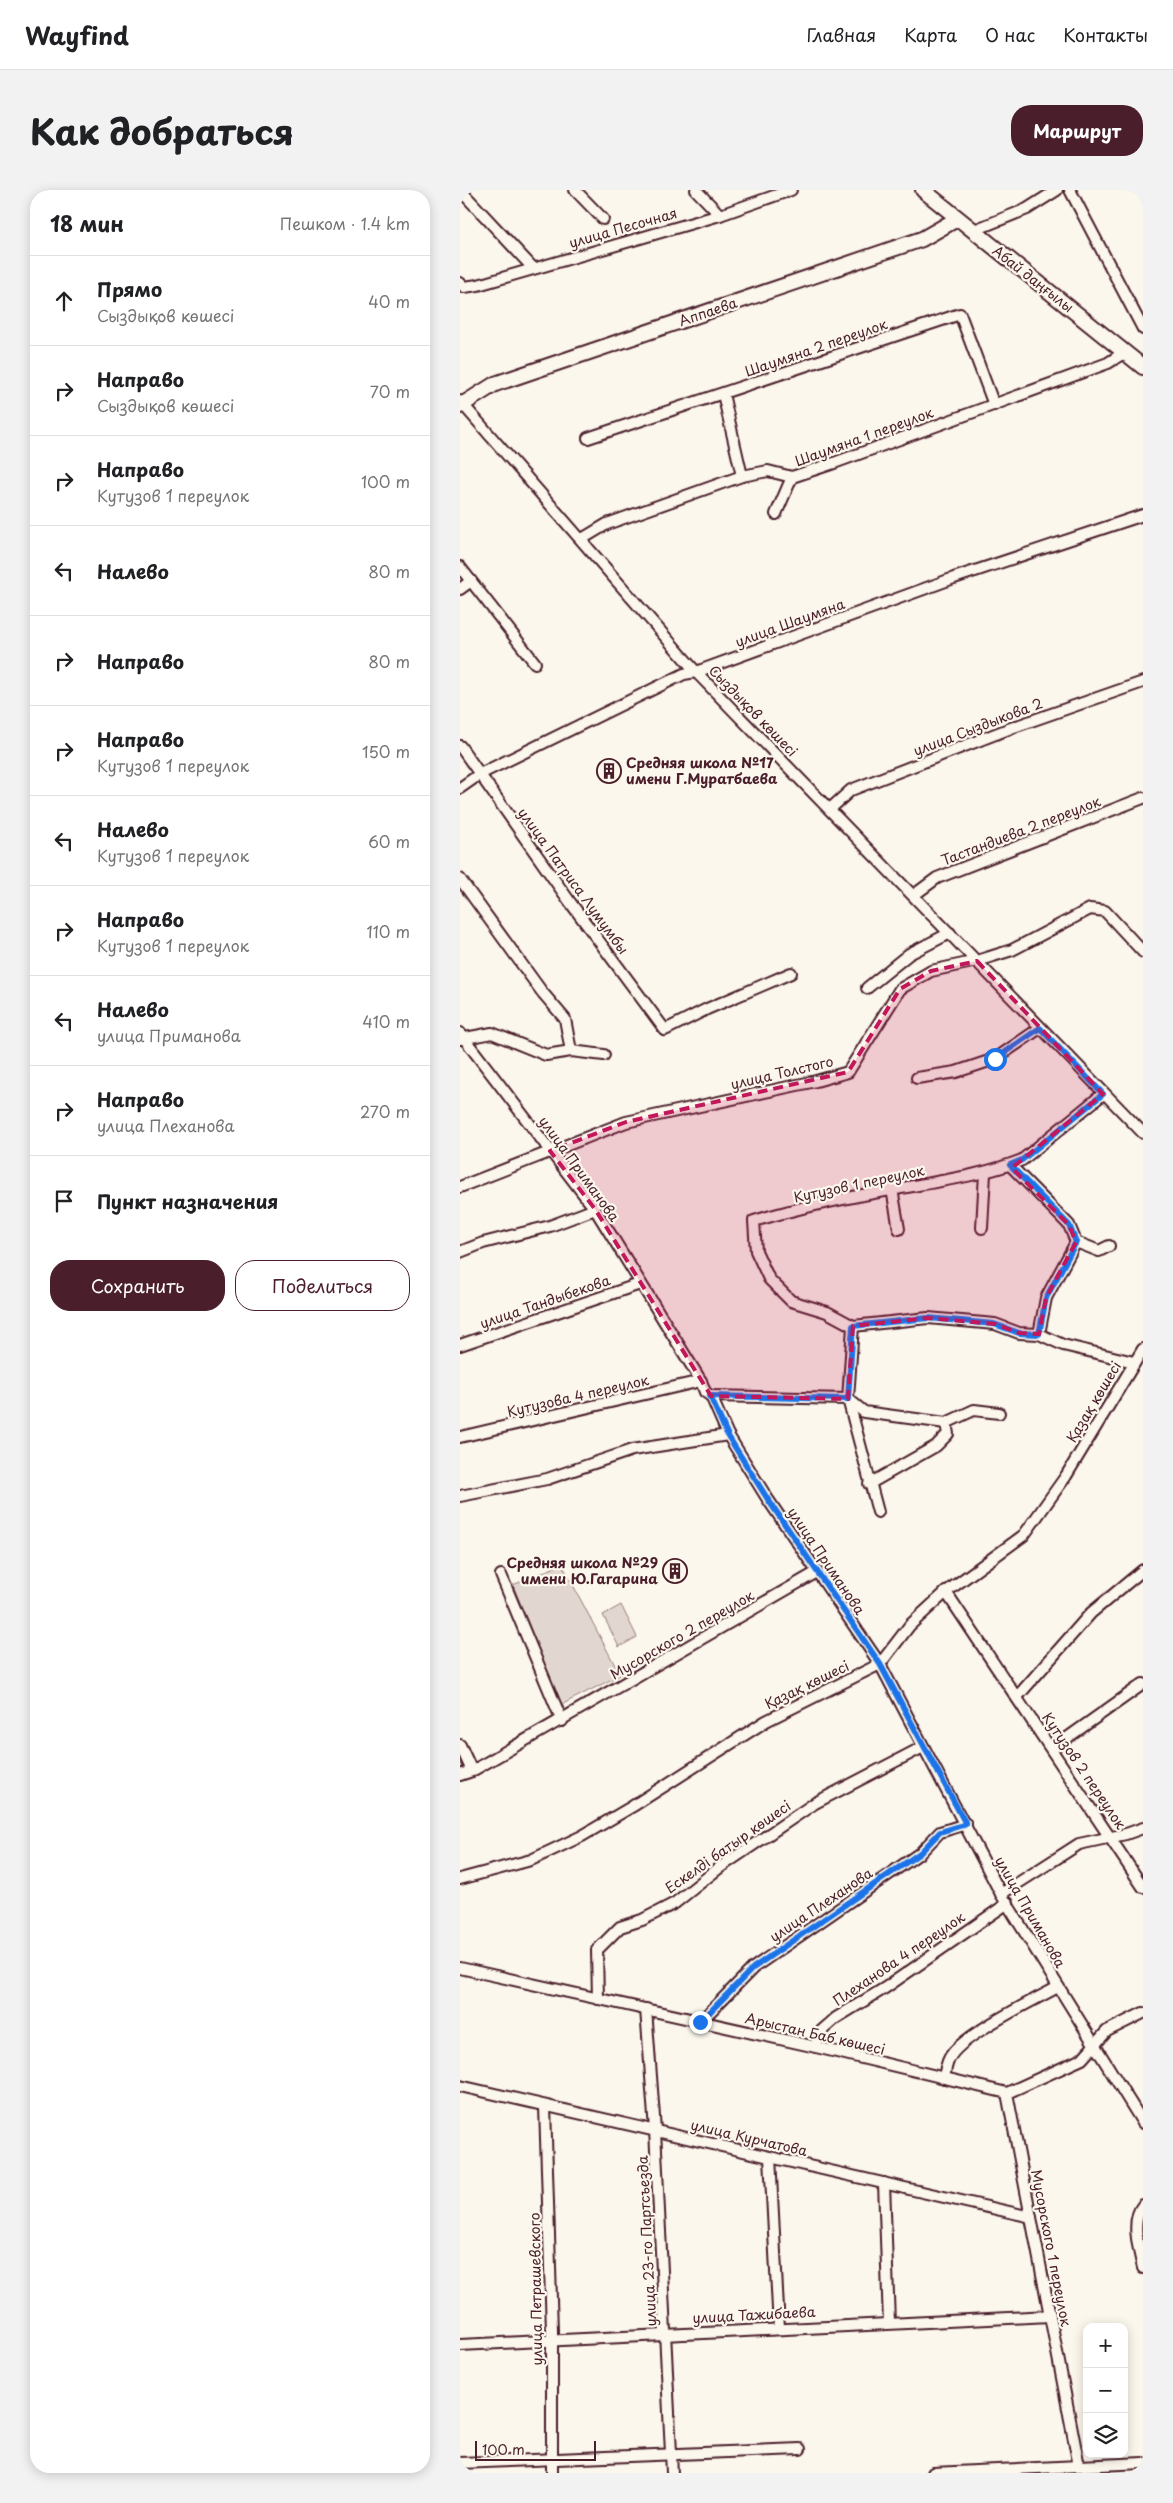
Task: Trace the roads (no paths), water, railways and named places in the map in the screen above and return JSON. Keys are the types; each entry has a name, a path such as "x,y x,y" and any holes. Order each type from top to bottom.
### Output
{"street":[{"name":"улица Песочная","path":"574,190 603,219"},
{"path":"696,190 720,214"},
{"name":"улица Песочная","path":"460,283 464,287 478,285 720,214 791,190"},
{"name":"Абай даңғылы","path":"923,190 1143,366"},
{"path":"972,231 1027,209 1057,190"},
{"path":"1070,190 1143,329"},
{"path":"463,194 533,268"},
{"name":"Аппаева","path":"461,403 495,384 922,239 957,219"},
{"name":"Шаумяна 2 переулок","path":"588,438 960,314 994,405"},
{"name":"Шаумяна 1 переулок","path":"582,539 607,524 742,476 768,471 792,477 1108,363 1125,352"},
{"path":"723,394 742,476"},
{"name":"Сыздықов көшесі","path":"461,403 582,539 696,672 914,895 1103,1094 1143,1133"},
{"path":"776,514 792,477"},
{"name":"улица Шаумяна","path":"460,788 480,774 663,682 696,672 954,578 1143,515"},
{"path":"460,567 535,663"},
{"path":"460,589 471,581"},
{"name":"улица Сыздыкова 2","path":"830,809 851,790 1010,728 1143,682"},
{"name":"улица Патриса Лумумбы","path":"460,746 570,902 665,1030 707,1009 791,973"},
{"name":"Тастандиева 2 переулок","path":"914,895 937,878 1143,798"},
{"path":"460,879 542,992 566,1018 572,1050"},
{"name":"улица Толстого","path":"460,1187 626,1122 816,1081 848,1072 900,989 931,971 977,961 1012,950 1090,909 1105,910 1143,952"},
{"path":"867,988 909,954 950,933"},
{"path":"917,1078 956,1072 995,1059 1040,1028"},
{"path":"461,1037 492,1033 546,1055 572,1050 604,1055"},
{"name":"улица Приманова","path":"461,1037 595,1209 701,1381 705,1392 710,1396 728,1436 816,1572 880,1664 1004,1899 1143,2123"},
{"name":"Кутузов 1 переулок","path":"853,1326 827,1312 791,1301 769,1279 756,1251 754,1221 892,1190 985,1173 1010,1165 1022,1160 1103,1094"},
{"path":"1010,1165 1069,1225 1076,1242 1099,1251 1109,1246"},
{"path":"982,1228 985,1173"},
{"path":"892,1190 899,1229"},
{"path":"460,1252 483,1243 550,1226 595,1209"},
{"path":"1039,1334 1046,1298 1076,1242"},
{"name":"улица Тандыбекова","path":"460,1345 640,1284"},
{"path":"878,1512 869,1484 848,1399 853,1326 928,1318 994,1324 1019,1333 1039,1334 1063,1345 1134,1362"},
{"name":"Қазақ көшесі","path":"460,1879 531,1860 582,1836 633,1806 766,1721 880,1664 910,1625 946,1592 1024,1535 1066,1476 1143,1349"},
{"name":"Кутузова 4 переулок","path":"460,1437 701,1381"},
{"path":"710,1396 848,1399 864,1412 946,1423 974,1410 999,1412"},
{"path":"869,1484 936,1446 948,1434 946,1423"},
{"path":"460,1496 547,1479 632,1450 728,1436"},
{"path":"1017,1697 1091,1614 1143,1570"},
{"name":"Мусорского 2 переулок","path":"460,1775 472,1771 562,1721 816,1572"},
{"path":"501,1575 562,1721"},
{"name":"Кутузов 2 переулок","path":"946,1592 1143,1886"},
{"path":"1052,1748 1143,1684"},
{"path":"460,1745 472,1771"},
{"name":"Ескелді батыр көшесі","path":"598,1999 597,1950 620,1927 642,1920 675,1903 719,1868 815,1803 923,1747"},
{"name":"улица Плеханова","path":"700,2022 753,1968 920,1853 940,1832 966,1824"},
{"path":"1004,1899 1079,1844 1143,1828"},
{"name":"Плеханова 4 переулок","path":"816,2047 819,2033 836,2018 885,1988 1004,1899"},
{"name":"Арыстан Баб көшесі","path":"460,1968 816,2047 1007,2093"},
{"path":"944,2078 949,2058 970,2038 987,2026 1058,1988"},
{"name":"улица 23-го Партсъезда","path":"646,2009 655,2130 672,2473"},
{"path":"1007,2093 1082,2059 1093,2044 1107,2031 1143,2013"},
{"name":"улица Курчатова","path":"460,2086 1031,2216"},
{"name":"Мусорского 1 переулок","path":"1007,2093 1079,2466"},
{"name":"улица Петрашевского","path":"545,2106 551,2340 552,2473"},
{"path":"770,2157 779,2328"},
{"path":"884,2183 889,2323"},
{"path":"1143,2205 1137,2214 1136,2225 1143,2268"},
{"name":"улица Тажибаева","path":"460,2345 665,2333 1050,2316"},
{"path":"460,2463 800,2449"},
{"path":"932,2473 1143,2463"}],"place":[{"name":"Средняя школа №17 имени Г.Муратбаева","path":"609,771"},
{"name":"Средняя школа №29 имени Ю.Гагарина","path":"675,1571"}]}
